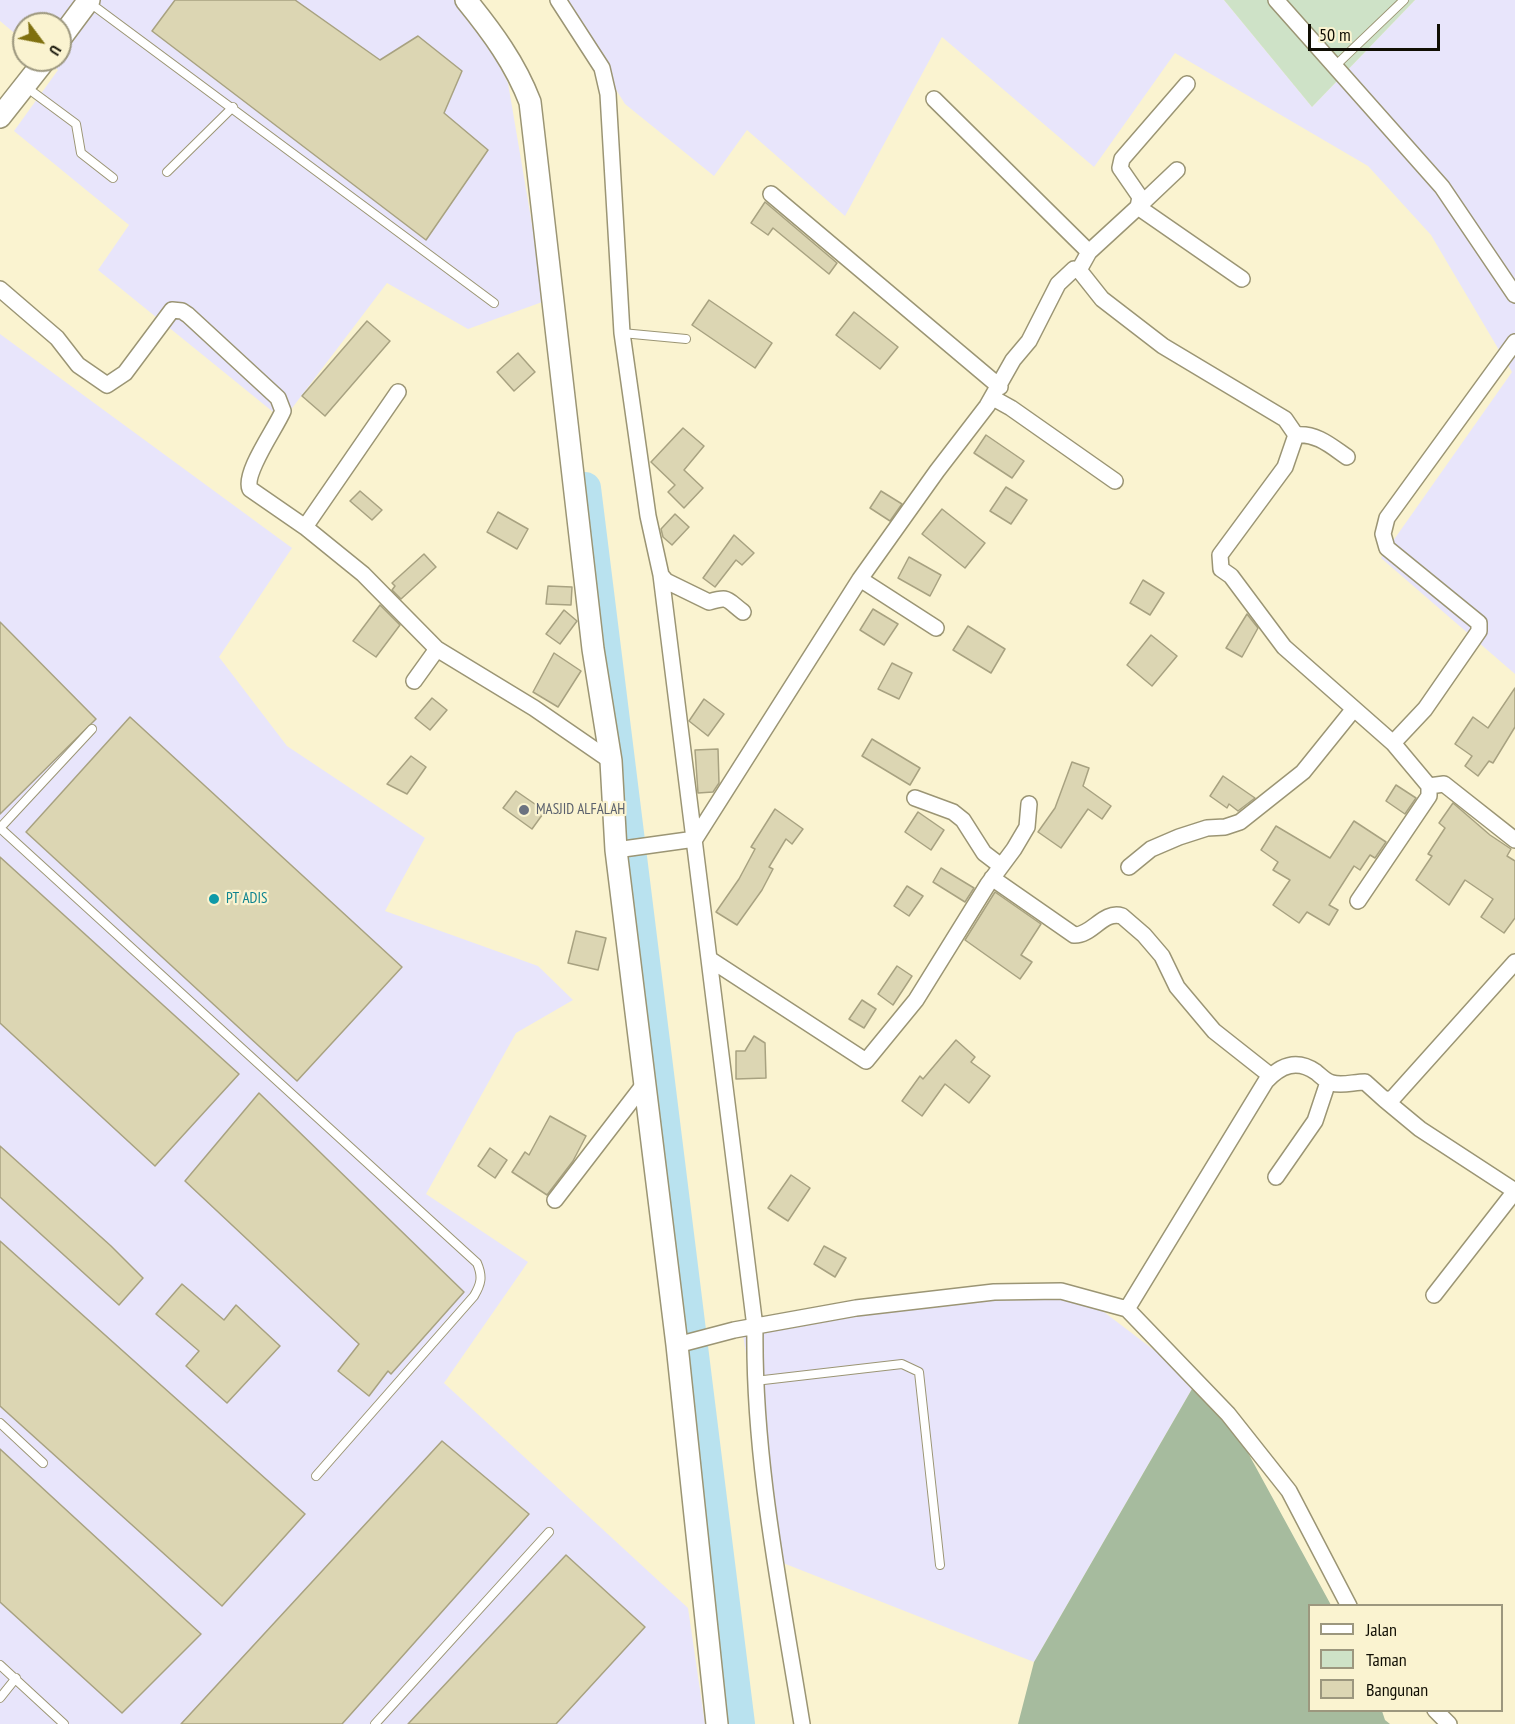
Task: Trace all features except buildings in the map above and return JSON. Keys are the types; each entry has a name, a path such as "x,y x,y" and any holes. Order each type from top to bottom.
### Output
{"street":[{"path":"466,0 520,75 530,102 593,649 611,761 622,850 645,1083 680,1345 717,1724"},
{"path":"558,0 602,68 608,94 622,333 648,516 660,574 711,960 755,1327 755,1382 774,1554 802,1724"},
{"path":"1276,0 1442,187 1515,295"},
{"path":"72,23 88,1"},
{"path":"0,117 36,72"},
{"path":"1138,207 1140,197 1120,168 1122,159 1187,84"},
{"path":"934,99 1089,252"},
{"path":"1079,270 1089,252 1177,170"},
{"path":"771,194 1011,408 1115,481"},
{"path":"1138,207 1242,279"},
{"path":"622,850 695,838 860,579 996,393 1013,360 1029,341 1058,284 1074,269 1079,270 1102,299 1163,346 1285,419 1296,435"},
{"path":"0,289 57,338 78,365 107,385 125,373 172,310 182,311 188,315 278,398 284,411 260,455 248,485 305,527 372,583 437,649 534,708 611,761"},
{"path":"1393,743 1425,709 1479,631 1479,623 1387,548 1383,534 1387,518 1515,342"},
{"path":"305,527 398,392"},
{"path":"1296,435 1307,434 1318,438 1347,457"},
{"path":"1296,435 1285,467 1220,555 1219,562 1221,569 1231,576 1284,647 1393,743 1430,786 1429,796 1358,901"},
{"path":"660,574 666,581 707,602 718,597 727,599 743,612"},
{"path":"860,579 901,603 936,628"},
{"path":"414,681 437,649"},
{"path":"1129,867 1152,849 1170,841 1207,828 1225,827 1240,822 1303,772 1353,710"},
{"path":"1430,786 1444,784 1515,840"},
{"path":"915,798 934,803 958,816 970,829 997,872 1074,935 1094,927 1107,917 1122,916 1144,934 1162,956 1177,987 1214,1031 1271,1076"},
{"path":"711,960 866,1061 916,1000 1027,827 1029,804"},
{"path":"1385,1100 1393,1098 1515,962"},
{"path":"1133,1300 1271,1076 1291,1063 1302,1065 1328,1082 1339,1085 1365,1082 1420,1129 1515,1191 1434,1295"},
{"path":"1276,1177 1315,1121 1328,1082"},
{"path":"555,1200 645,1083"},
{"path":"680,1345 734,1329 856,1308 994,1292 1061,1292 1133,1300 1290,1491 1348,1604"},
{"path":"1437,1712 1449,1724"}],"lane":[{"path":"1334,67 1404,0"},
{"path":"88,1 494,303"},
{"path":"25,86 76,124 81,153 113,178"},
{"path":"167,172 233,107"},
{"path":"622,333 686,339"},
{"path":"92,729 0,828 477,1263 482,1273 481,1286 474,1296 316,1476"},
{"path":"755,1382 902,1364 919,1372 939,1565"},
{"path":"0,1423 44,1463"},
{"path":"375,1724 549,1532"},
{"path":"0,1665 64,1724"},
{"path":"0,1698 16,1678"}],"shaded area":[{"path":"0,0 466,0 508,83 545,301 468,329 387,283 283,420 98,270 129,225 14,131 57,72 72,72 72,12 12,12 12,31 0,21"},
{"path":"560,0 1224,0 1312,107 1415,0 1515,0 1515,674 1381,558 1512,372 1431,235 1368,166 1175,53 1094,167 942,37 845,216 747,130 714,176 625,104"},
{"path":"0,334 292,548 219,657 287,746 425,838 385,911 538,966 573,1000 516,1033 426,1194 528,1262 444,1383 688,1608 705,1724 0,1724"},
{"path":"1051,1286 1104,1312 1196,1382 1034,1662 778,1561 742,1328"}],"green space":[{"path":"1224,0 1415,0 1312,107"},
{"path":"1196,1382 1247,1451 1330,1604 1308,1604 1308,1712 1382,1712 1385,1720 1390,1724 1018,1724 1034,1662"}],"waterway":[{"path":"585,488 739,1724"}],"place":[{"name":"MASJID ALFALAH","path":"524,810"},
{"name":"PT ADIS","path":"214,899"}]}
